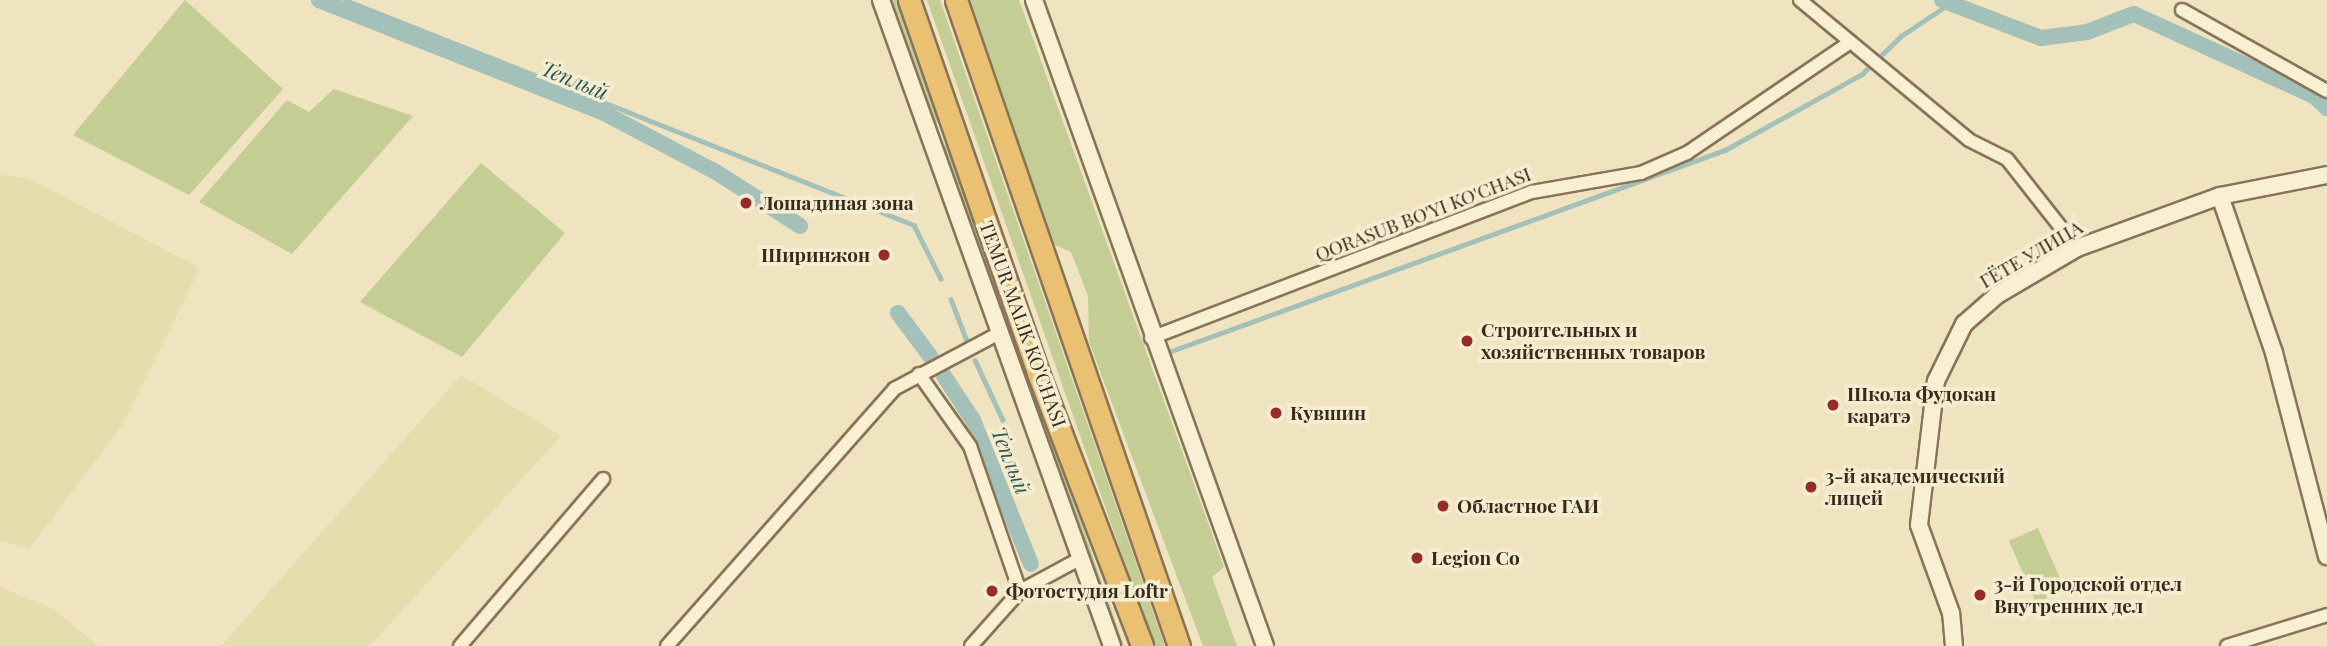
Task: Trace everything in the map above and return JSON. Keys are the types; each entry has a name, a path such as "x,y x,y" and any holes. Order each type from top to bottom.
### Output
{"highway":[{"name":"TEMUR MALIK KO'CHASI","path":"909,0 1042,383 1142,646"},
{"name":"TEMUR MALIK KO'CHASI","path":"956,0 1179,646"}],"street":[{"path":"881,0 1112,646"},
{"path":"1034,0 1151,338 1265,646"},
{"path":"1800,0 1969,141 2028,178 2077,248"},
{"path":"2182,10 2327,91"},
{"name":"QORASUB BO'YI KO'CHASI","path":"1151,338 1532,192 1641,173 1687,153 1849,43"},
{"path":"935,149 948,111"},
{"name":"ГЁТЕ УЛИЦА","path":"1954,646 1951,613 1919,525 1940,367 1982,306 2077,248 2220,195 2327,175"},
{"path":"2220,195 2274,353 2327,556"},
{"path":"667,646 894,389 1001,332"},
{"path":"1014,369 1042,383"},
{"path":"919,374 970,446 1020,591"},
{"path":"460,646 603,479"},
{"path":"971,646 1020,591 1081,558"},
{"path":"2227,646 2327,615"}],"shaded area":[{"path":"0,175 28,178 200,268 121,427 29,549 0,540"},
{"path":"461,375 561,436 370,646 221,646"},
{"path":"0,587 54,609 98,646 0,646"}],"green space":[{"path":"185,0 283,89 189,195 73,135"},
{"path":"888,0 898,0 939,119 934,132"},
{"path":"927,0 940,0 1165,646 1154,646"},
{"path":"966,0 1019,0 1224,567 1212,577 1237,646 1203,646 1089,342 1088,296 1071,252 1053,244"},
{"path":"334,89 413,116 292,254 199,202 287,100 309,112"},
{"path":"946,140 1027,366 1015,359 942,154"},
{"path":"481,163 565,233 462,357 360,302"},
{"path":"1024,384 1036,392 1124,646 1117,646"},
{"path":"2038,528 2065,590 2036,603 2009,541"}],"waterway":[{"name":"Теплый","path":"319,0 604,113 716,172 800,226"},
{"path":"345,0 914,225 941,279"},
{"path":"1942,0 2041,38 2087,32 2134,14 2314,96 2327,108"},
{"path":"1166,353 1725,150 1862,74 1901,36 1946,6"},
{"path":"951,299 967,341"},
{"name":"Теплый","path":"898,313 930,356"},
{"path":"975,360 1003,420"},
{"name":"Теплый","path":"944,376 973,420 1031,564"}],"place":[{"name":"Лошадиная зона","path":"746,203"},
{"name":"Ширинжон","path":"884,255"},
{"name":"Строительных и хозяйственных товаров","path":"1467,341"},
{"name":"Школа Фудокан каратэ","path":"1833,405"},
{"name":"Кувшин","path":"1276,413"},
{"name":"3-й академический лицей","path":"1811,487"},
{"name":"Областное ГАИ","path":"1443,506"},
{"name":"Legion Co","path":"1417,558"},
{"name":"Фотостудия Loftr","path":"992,591"},
{"name":"3-й Городской отдел Внутренних дел","path":"1980,595"}]}
